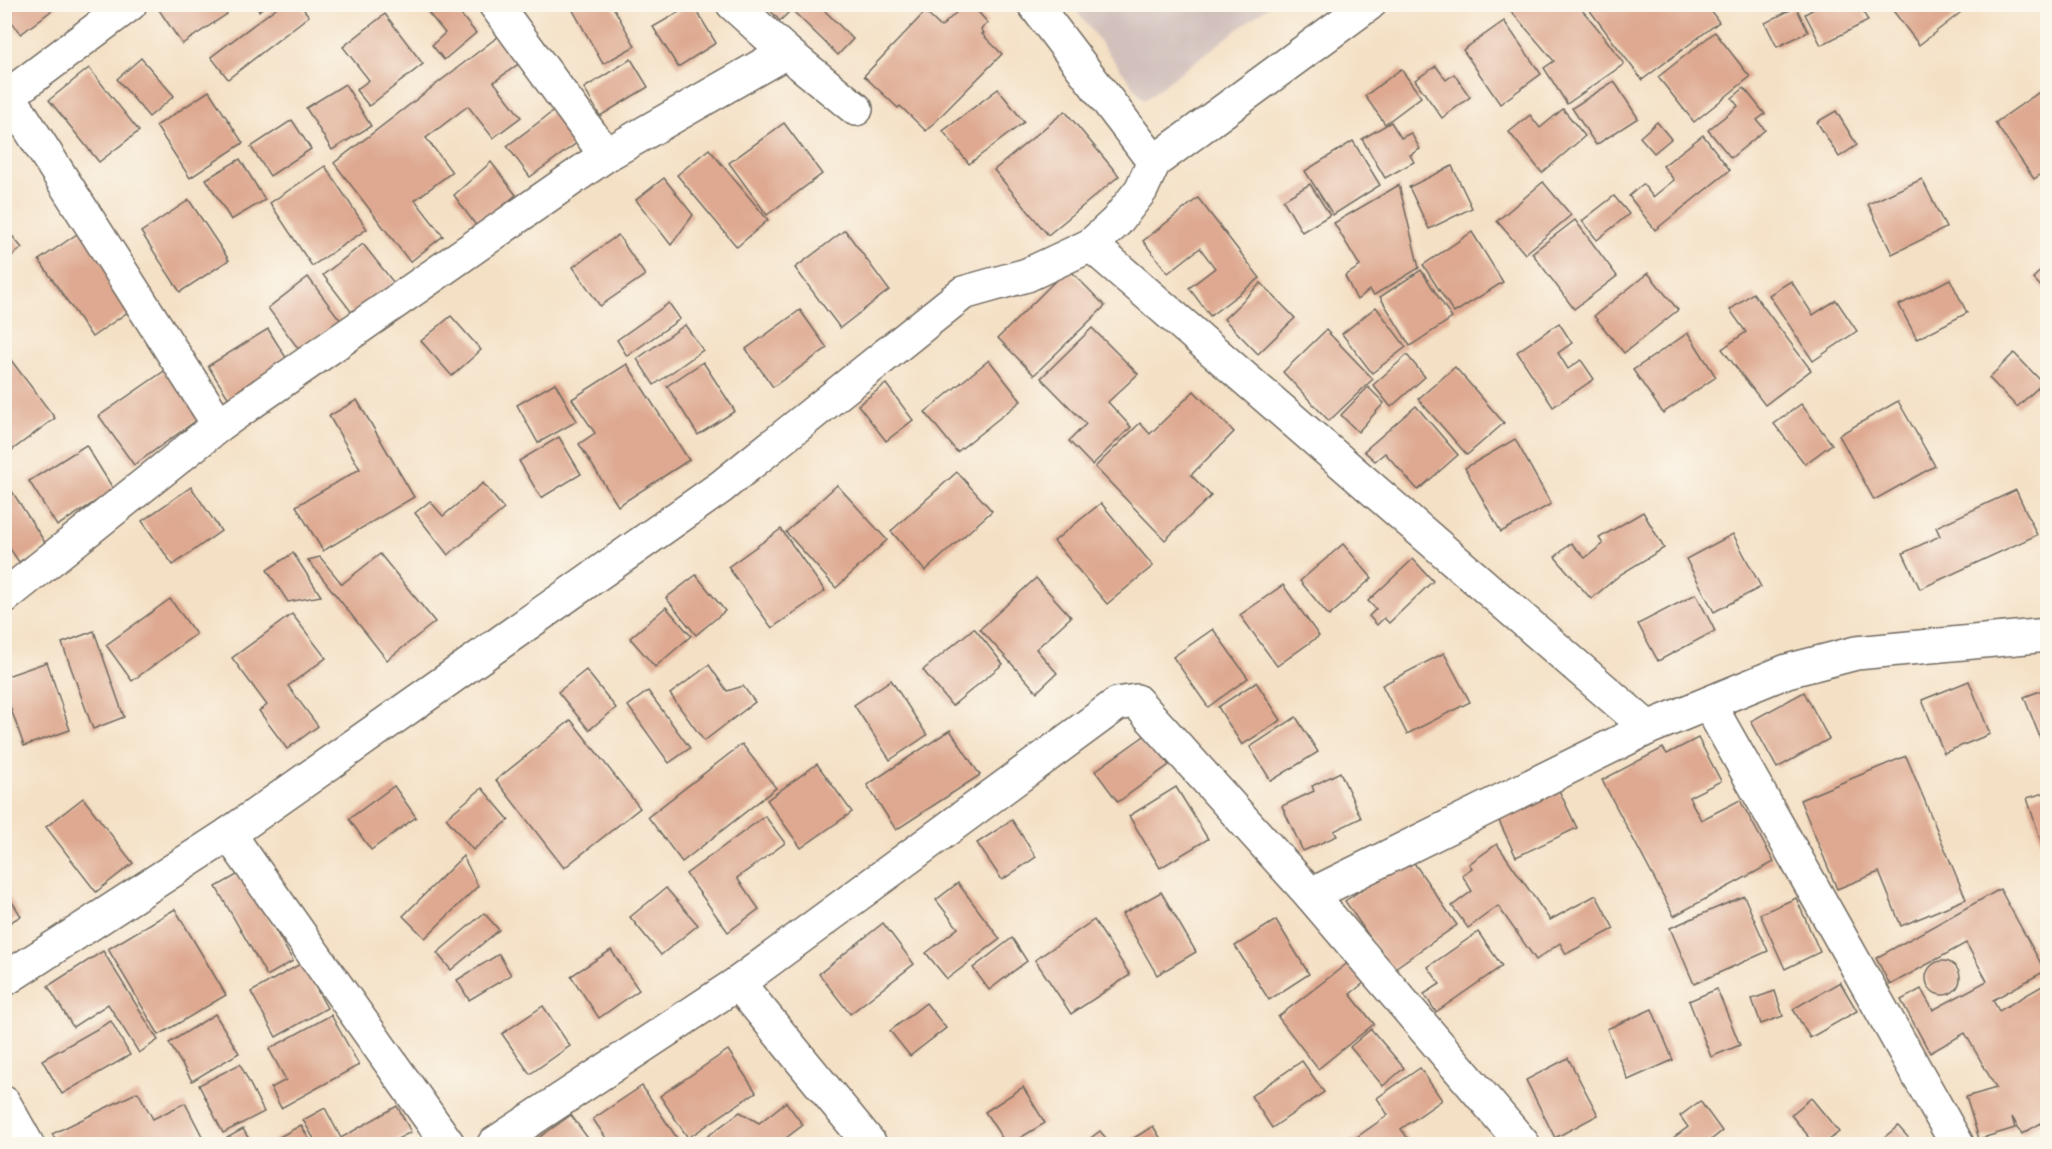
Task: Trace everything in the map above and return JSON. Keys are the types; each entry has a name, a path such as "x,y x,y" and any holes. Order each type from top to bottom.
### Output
{"street":[{"path":"130,4 7,92 219,425"},
{"path":"495,4 606,155"},
{"path":"733,4 786,52 856,109"},
{"path":"1034,4 1154,162"},
{"path":"4,980 229,834 721,487 963,293 1027,275 1091,245 1116,222 1141,190 1154,162 1369,4"},
{"path":"4,597 219,425 606,155 786,52"},
{"path":"1091,245 1648,728"},
{"path":"1311,895 1648,728 1787,671 1856,653 2048,635"},
{"path":"494,1144 738,983 1117,704 1136,701 1311,895 1522,1144"},
{"path":"1709,704 1957,1144"},
{"path":"229,834 448,1144"},
{"path":"738,983 870,1144"},
{"path":"4,1103 27,1144"}],"shaded area":[{"path":"1072,5 1270,5 1144,100"}],"building":[{"path":"4,4 60,4 21,34 4,12"},
{"path":"161,4 220,4 227,14 182,44 157,7"},
{"path":"254,4 267,4 259,11"},
{"path":"421,4 452,4 476,33 444,60 432,45 445,33"},
{"path":"764,4 797,4 780,21"},
{"path":"802,4 818,4 853,39 838,55 794,12"},
{"path":"965,4 971,4 988,23 981,29 984,33 982,34 1002,54 926,131 864,76 925,12 941,27"},
{"path":"1505,4 1577,4 1624,64 1567,104 1544,68 1554,61"},
{"path":"1585,4 1706,4 1719,22 1642,80"},
{"path":"1822,4 1859,4 1868,21 1821,45 1805,14"},
{"path":"1888,4 1961,4 1965,9 1919,45"},
{"path":"280,5 300,5 309,16 228,79 211,57"},
{"path":"570,5 612,5 635,46 603,64"},
{"path":"691,5 716,43 678,67 653,27"},
{"path":"1796,7 1808,32 1777,47 1765,23"},
{"path":"385,14 423,64 369,106 356,90 369,80 343,47"},
{"path":"1504,21 1541,74 1500,104 1463,50"},
{"path":"504,32 525,59 494,82 521,117 493,138 468,106 426,138 452,172 415,200 443,236 410,262 334,163"},
{"path":"1715,32 1750,77 1694,122 1658,77"},
{"path":"141,58 174,96 149,117 117,79"},
{"path":"631,59 648,87 600,116 584,88"},
{"path":"1436,66 1446,80 1454,74 1470,97 1442,118 1415,80"},
{"path":"89,68 139,131 99,162 49,100"},
{"path":"1401,69 1421,97 1385,124 1365,96"},
{"path":"1614,81 1638,118 1596,145 1572,108"},
{"path":"345,84 371,126 332,150 306,108"},
{"path":"2048,86 2048,169 2034,179 1995,123"},
{"path":"1744,88 1765,114 1757,120 1765,130 1731,158 1708,130 1738,106 1732,98"},
{"path":"998,89 1024,122 969,164 943,131"},
{"path":"209,91 243,143 190,178 156,126"},
{"path":"1563,109 1585,136 1542,173 1509,132 1530,115 1540,128"},
{"path":"555,110 578,142 530,177 507,146"},
{"path":"1065,111 1119,176 1048,235 994,170"},
{"path":"1836,111 1857,145 1839,157 1817,122"},
{"path":"292,120 311,149 270,176 251,147"},
{"path":"1391,122 1401,138 1411,133 1420,149 1410,155 1414,162 1385,178 1362,139"},
{"path":"1657,122 1671,139 1654,153 1640,137"},
{"path":"784,123 822,174 767,215 729,163"},
{"path":"1703,135 1730,170 1655,230 1629,196 1643,184 1653,197 1674,180 1663,166"},
{"path":"1353,141 1380,185 1333,215 1305,171"},
{"path":"709,149 768,220 737,247 677,175"},
{"path":"240,159 265,200 231,220 206,179"},
{"path":"491,162 516,195 477,227 454,195"},
{"path":"325,166 367,229 312,266 270,203"},
{"path":"1452,166 1472,208 1429,229 1409,187"},
{"path":"664,178 693,215 671,245 636,200"},
{"path":"1922,179 1946,228 1892,254 1868,204"},
{"path":"1543,182 1571,215 1525,254 1497,221"},
{"path":"1310,184 1330,215 1302,232 1283,200"},
{"path":"1399,185 1419,268 1374,295 1369,290 1357,300 1345,276 1360,266 1334,223"},
{"path":"1614,196 1629,214 1597,240 1582,221"},
{"path":"1198,198 1260,278 1210,316 1189,288 1215,268 1200,248 1168,273 1143,241"},
{"path":"189,200 229,260 180,292 141,232"},
{"path":"1575,220 1617,276 1574,309 1532,253"},
{"path":"4,226 22,248 4,262"},
{"path":"83,230 135,307 92,337 39,260"},
{"path":"845,230 889,290 840,328 795,268"},
{"path":"1472,232 1503,282 1454,313 1423,265"},
{"path":"618,235 645,275 600,306 573,267"},
{"path":"363,244 394,283 353,314 323,275"},
{"path":"2048,264 2048,294 2033,278"},
{"path":"1068,268 1105,306 1034,375 998,338"},
{"path":"1421,270 1452,318 1410,346 1380,297"},
{"path":"1648,273 1678,310 1624,353 1594,316"},
{"path":"308,277 341,321 300,351 268,308"},
{"path":"1950,279 1967,313 1917,339 1899,305"},
{"path":"1791,281 1813,315 1836,300 1857,331 1813,361 1769,295"},
{"path":"1261,283 1295,318 1258,354 1224,319"},
{"path":"1753,293 1811,370 1765,405 1722,349 1746,332 1730,310"},
{"path":"669,303 680,319 627,356 617,340"},
{"path":"1376,307 1406,347 1372,373 1342,334"},
{"path":"800,310 827,348 773,387 746,349"},
{"path":"451,316 481,350 452,376 421,341"},
{"path":"1559,323 1572,343 1558,353 1568,369 1581,360 1594,379 1553,407 1517,352"},
{"path":"685,325 703,350 654,385 637,359"},
{"path":"1092,328 1138,374 1108,402 1131,427 1092,465 1069,441 1086,424 1041,378"},
{"path":"268,329 290,364 231,402 208,366"},
{"path":"1326,330 1373,379 1329,421 1283,372"},
{"path":"1688,333 1716,377 1663,413 1633,370"},
{"path":"4,351 55,418 4,456"},
{"path":"2014,353 2043,383 2017,407 1989,378"},
{"path":"1407,355 1425,377 1391,407 1373,385"},
{"path":"989,360 1021,401 957,452 925,412"},
{"path":"703,362 735,411 698,435 667,386"},
{"path":"627,364 689,460 618,506 579,444 595,433 572,399"},
{"path":"170,367 204,415 134,465 99,416"},
{"path":"1455,367 1504,423 1467,455 1418,399"},
{"path":"555,383 577,421 538,443 517,405"},
{"path":"886,384 913,420 886,441 858,405"},
{"path":"1368,387 1384,403 1358,432 1341,415"},
{"path":"1194,391 1234,432 1191,475 1211,496 1165,540 1095,467 1140,423 1150,434"},
{"path":"357,400 414,497 323,551 296,506 360,469 329,416"},
{"path":"1898,401 1935,466 1874,500 1839,435"},
{"path":"1801,404 1832,444 1805,464 1774,424"},
{"path":"1416,406 1458,455 1418,490 1385,453 1375,461 1364,451"},
{"path":"559,437 581,474 541,498 519,461"},
{"path":"1515,439 1551,504 1501,532 1465,468"},
{"path":"86,445 114,490 57,526 29,481"},
{"path":"957,472 992,511 925,571 891,531"},
{"path":"4,479 46,544 19,562 4,540"},
{"path":"483,483 504,509 448,555 415,513 430,501 443,516"},
{"path":"837,485 887,540 836,588 786,532"},
{"path":"191,487 221,531 173,565 142,521"},
{"path":"2016,490 2037,535 1920,589 1903,553 1940,536 1936,527"},
{"path":"1101,503 1153,566 1107,604 1054,541"},
{"path":"1643,512 1664,548 1621,574 1591,599 1555,557 1571,543 1585,558 1603,544 1599,538"},
{"path":"781,529 825,591 772,628 728,567"},
{"path":"1733,534 1761,587 1714,612 1686,559"},
{"path":"1343,544 1372,578 1329,616 1300,581"},
{"path":"293,553 321,596 288,602 267,570"},
{"path":"380,554 435,622 387,660 308,560 320,557 342,584"},
{"path":"1413,559 1433,581 1389,623 1384,618 1377,625 1369,616 1376,609 1368,601"},
{"path":"696,575 725,611 696,635 666,598"},
{"path":"1036,578 1071,617 1036,649 1057,673 1037,692 980,629"},
{"path":"1283,585 1319,636 1277,666 1240,615"},
{"path":"1696,594 1715,631 1658,661 1638,624"},
{"path":"170,599 196,634 132,681 106,645"},
{"path":"666,607 691,636 655,667 630,638"},
{"path":"292,614 326,658 288,686 318,726 287,749 259,711 267,705 232,658"},
{"path":"974,628 1003,664 952,706 923,670"},
{"path":"1213,629 1248,678 1208,707 1173,657"},
{"path":"94,631 124,717 93,729 62,643"},
{"path":"1444,653 1470,702 1407,734 1382,685"},
{"path":"47,662 70,730 24,746 4,689 4,677"},
{"path":"709,665 727,691 743,686 755,702 704,741 670,694"},
{"path":"586,670 616,708 589,730 558,692"},
{"path":"891,680 927,735 890,760 854,705"},
{"path":"1969,681 1990,734 1944,753 1922,700"},
{"path":"1256,682 1281,720 1242,745 1218,707"},
{"path":"2048,688 2048,737 2041,740 2024,697"},
{"path":"648,691 690,748 669,763 628,706"},
{"path":"1804,692 1829,739 1777,768 1751,721"},
{"path":"1296,717 1318,752 1271,781 1250,747"},
{"path":"571,720 640,808 564,868 496,780"},
{"path":"950,730 980,775 896,830 867,785"},
{"path":"1147,734 1169,765 1118,802 1095,771"},
{"path":"1698,738 1721,781 1689,797 1701,820 1740,800 1774,862 1674,916 1602,780 1663,748 1667,754"},
{"path":"742,744 776,788 682,862 648,817"},
{"path":"1906,756 1966,899 1901,926 1879,872 1837,889 1800,800"},
{"path":"817,764 852,812 801,848 767,800"},
{"path":"1340,772 1361,818 1334,831 1337,836 1303,851 1282,806 1314,791 1312,786"},
{"path":"1555,782 1577,828 1516,857 1494,810"},
{"path":"394,786 416,817 371,850 349,819"},
{"path":"1176,787 1208,839 1160,868 1129,816"},
{"path":"482,788 509,820 473,850 446,818"},
{"path":"2048,792 2048,860 2047,860 2027,798"},
{"path":"83,798 133,863 96,892 46,827"},
{"path":"765,816 785,843 737,878 759,909 728,932 686,874"},
{"path":"1012,820 1036,857 1002,880 977,843"},
{"path":"1497,844 1550,920 1596,895 1614,929 1566,954 1560,943 1536,960 1498,906 1468,928 1452,906 1472,891 1462,875 1472,868 1469,864"},
{"path":"463,856 478,886 425,938 403,916"},
{"path":"1410,857 1457,925 1392,970 1345,901"},
{"path":"242,872 293,961 267,976 216,887"},
{"path":"958,883 1000,939 947,979 926,953 958,928 936,900"},
{"path":"666,888 698,925 661,955 630,917"},
{"path":"4,889 21,916 4,926"},
{"path":"2000,889 2045,971 1993,1000 1999,1011 2042,986 2048,996 2048,1119 2022,1134 2012,1117 2015,1128 1979,1139 1966,1097 1996,1088 1965,1033 1930,1053 1901,1000 1921,989 1933,1010 1987,981 1966,943 1890,985 1876,958"},
{"path":"1161,892 1196,952 1157,975 1122,914"},
{"path":"1744,896 1768,951 1694,984 1670,928"},
{"path":"1796,898 1820,952 1785,969 1760,914"},
{"path":"175,909 226,995 159,1035 108,949"},
{"path":"484,913 499,930 451,970 437,953"},
{"path":"1094,920 1130,975 1071,1014 1035,960"},
{"path":"1276,920 1309,974 1269,1000 1235,946"},
{"path":"883,923 914,964 850,1014 819,974"},
{"path":"1478,932 1502,966 1436,1012 1424,994 1440,984 1428,967"},
{"path":"1012,938 1027,961 989,990 973,968"},
{"path":"611,950 639,990 599,1018 571,976"},
{"path":"103,951 158,1040 139,1053 108,1004 73,1027 48,986"},
{"path":"499,954 511,975 469,1000 457,980"},
{"path":"1943,961 1955,966 1960,978 1955,990 1943,995 1931,990 1926,978 1931,966"},
{"path":"1349,962 1365,982 1350,994 1374,1024 1318,1069 1278,1017"},
{"path":"302,963 327,1008 276,1037 251,992"},
{"path":"1840,982 1857,1011 1810,1038 1793,1009"},
{"path":"1717,989 1740,1045 1711,1057 1689,1001"},
{"path":"1775,991 1783,1016 1761,1024 1752,999"},
{"path":"926,1003 946,1028 910,1056 890,1031"},
{"path":"543,1006 570,1046 530,1074 502,1034"},
{"path":"1652,1009 1673,1060 1628,1080 1607,1029"},
{"path":"215,1014 239,1053 192,1081 169,1043"},
{"path":"331,1015 359,1065 281,1108 271,1088 286,1080 269,1049"},
{"path":"111,1021 130,1055 62,1094 42,1060"},
{"path":"1371,1029 1404,1068 1383,1086 1350,1047"},
{"path":"728,1050 756,1092 688,1138 660,1096"},
{"path":"1568,1058 1598,1115 1555,1138 1526,1080"},
{"path":"1302,1061 1324,1092 1272,1128 1251,1096"},
{"path":"240,1064 264,1112 223,1133 199,1085"},
{"path":"1420,1068 1442,1100 1401,1129 1412,1144 1347,1144 1388,1115 1377,1098"},
{"path":"642,1086 681,1144 610,1144 593,1119"},
{"path":"1023,1087 1045,1123 1010,1144 1006,1144 985,1112"},
{"path":"138,1092 153,1119 185,1103 203,1138 189,1144 58,1144 52,1134"},
{"path":"1811,1098 1839,1132 1824,1144 1815,1144 1791,1115"},
{"path":"1700,1101 1722,1131 1706,1144 1665,1144 1688,1127 1680,1116"},
{"path":"786,1102 803,1125 778,1144 701,1144 700,1142 740,1112 759,1123"},
{"path":"397,1106 411,1132 388,1144 317,1144 303,1120 325,1108 341,1138"},
{"path":"571,1115 592,1144 530,1144"},
{"path":"301,1125 312,1144 267,1144"},
{"path":"1153,1126 1164,1144 1126,1143"},
{"path":"1898,1126 1914,1144 1876,1144"},
{"path":"243,1129 252,1144 216,1144"},
{"path":"1100,1131 1111,1144 1083,1144"}]}
